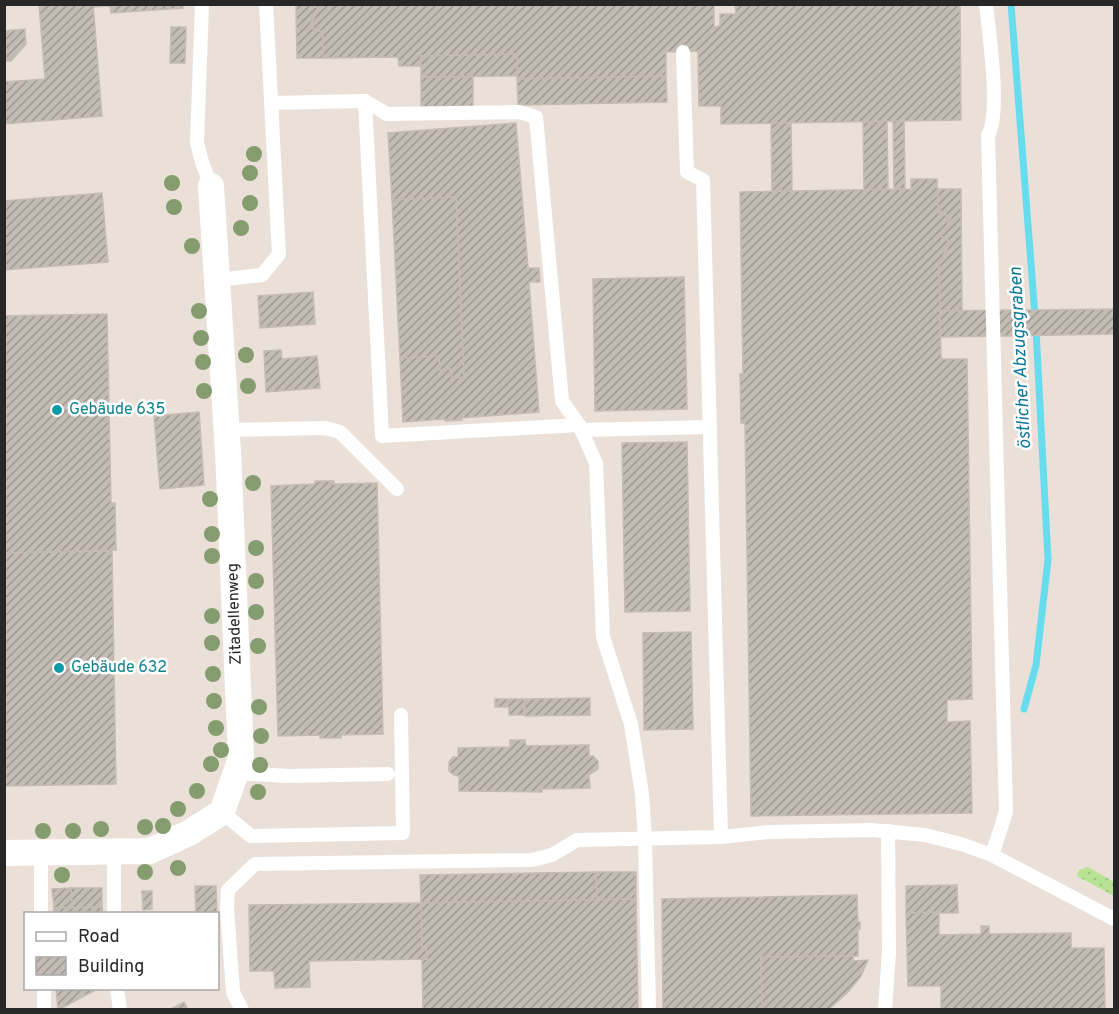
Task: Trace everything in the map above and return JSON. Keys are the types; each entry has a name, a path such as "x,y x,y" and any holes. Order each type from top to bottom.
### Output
{"street":[{"name":"Zitadellenweg","path":"211,186 227,430 240,758 222,812"},
{"path":"4,853 150,851 189,833 222,812"}],"lane":[{"path":"202,4 197,143 211,186"},
{"path":"217,280 262,275 279,254 266,4"},
{"path":"986,4 994,102 993,128 988,135 1006,812 992,855"},
{"path":"683,52 687,172 703,180 721,837"},
{"path":"271,103 365,101 387,114 519,112 536,117 562,401 580,428 596,463 603,637 631,724 642,794 649,1010"},
{"path":"365,101 382,436 580,428 710,427"},
{"path":"227,430 325,428 340,432 397,489"},
{"path":"222,812 251,836 403,833 401,715"},
{"path":"235,773 289,776 388,774"},
{"path":"885,1010 889,951 888,831"},
{"path":"242,1010 233,992 227,908 228,890 255,864 532,860 552,855 577,840 721,837 769,832 888,831 925,835 992,855 1114,919"},
{"path":"114,851 114,912"},
{"path":"41,852 41,912"},
{"path":"44,990 44,1010"},
{"path":"117,990 120,1010"}],"green space":[{"path":"1088,867 1114,882 1114,896 1077,876 1079,870"}],"building":[{"path":"39,4 93,4 102,116 4,124 4,82 45,79"},
{"path":"93,4 182,4 183,8 111,13 110,6 94,7"},
{"path":"296,4 312,4 319,9 309,27 323,32 323,58 297,58"},
{"path":"312,4 714,4 714,27 720,26 720,14 736,14 735,4 960,4 961,120 721,124 721,106 699,106 698,51 666,52 666,76 517,79 517,54 421,56 421,66 399,66 398,57 323,58 323,32 309,27 319,9"},
{"path":"171,27 186,27 185,63 170,63"},
{"path":"25,29 26,44 11,61 4,61 4,31"},
{"path":"517,54 517,76 421,77 421,56"},
{"path":"666,76 667,102 518,105 517,79"},
{"path":"421,77 473,77 473,106 421,107"},
{"path":"887,121 888,189 864,190 863,122"},
{"path":"893,121 904,121 905,189 894,189"},
{"path":"516,123 528,268 539,268 540,282 529,282 539,412 461,418 462,420 403,422 400,358 439,356 440,370 451,369 452,378 464,377 456,197 392,200 388,133"},
{"path":"771,123 791,123 792,191 772,191"},
{"path":"911,179 937,179 938,213 940,211 951,218 941,236 951,242 939,263 941,359 967,359 972,699 947,700 947,722 970,721 972,813 751,816 745,423 741,423 740,374 743,374 740,192 911,189"},
{"path":"938,189 961,189 962,310 940,311 939,263 951,242 941,236 951,218 940,211 938,213"},
{"path":"102,193 108,262 4,270 4,201"},
{"path":"456,197 464,377 452,378 451,369 440,370 439,356 400,358 392,200"},
{"path":"684,277 687,409 595,411 593,279"},
{"path":"313,292 315,324 260,328 258,296"},
{"path":"1114,309 1114,334 940,337 940,311"},
{"name":"Gebäude 635","path":"107,314 111,503 115,503 116,550 4,553 4,316"},
{"path":"281,350 282,359 317,356 320,388 266,392 264,351"},
{"path":"199,412 204,485 160,489 154,416"},
{"path":"687,442 690,611 625,612 622,443"},
{"path":"315,481 334,481 334,484 377,483 383,734 341,735 341,738 320,738 320,735 278,736 271,486 315,484"},
{"name":"Gebäude 632","path":"112,551 116,784 4,786 4,553"},
{"path":"691,632 693,729 644,730 643,633"},
{"path":"590,698 590,715 525,716 525,699"},
{"path":"495,699 524,699 524,715 509,715 509,707 495,707"},
{"path":"510,740 525,740 526,746 589,745 589,756 593,756 598,761 598,769 589,775 590,788 542,789 542,792 459,791 459,776 449,771 449,762 453,757 458,757 458,748 510,747"},
{"path":"596,872 636,872 636,899 597,900"},
{"path":"596,872 597,900 421,903 420,875"},
{"path":"957,885 958,913 906,913 906,886"},
{"path":"195,886 216,886 217,912 196,912"},
{"path":"71,888 102,888 102,907 72,908"},
{"path":"71,888 72,908 54,908 52,889"},
{"path":"142,891 152,891 152,909 143,910"},
{"path":"857,895 858,922 860,922 858,956 761,957 762,1010 663,1010 662,899"},
{"path":"636,899 638,1010 423,1010 422,959 427,959 426,947 422,947 421,903"},
{"path":"421,903 422,947 426,947 427,959 309,961 310,987 275,988 274,971 250,971 249,905"},
{"path":"102,907 103,912 54,912 54,908"},
{"path":"939,912 939,935 981,934 981,926 989,926 989,934 1071,933 1071,948 1104,948 1105,1010 941,1010 941,986 908,986 906,913"},
{"path":"853,956 853,961 868,960 861,976 849,991 828,1010 762,1010 761,957"},
{"path":"56,990 95,990 58,1010"},
{"path":"184,1002 188,1010 169,1010"}],"waterway":[{"name":"östlicher Abzugsgraben","path":"1011,4 1036,329 1048,560 1036,665 1024,709"}],"place":[{"name":"Gebäude 635","path":"57,410"},
{"name":"Gebäude 632","path":"59,668"}]}
